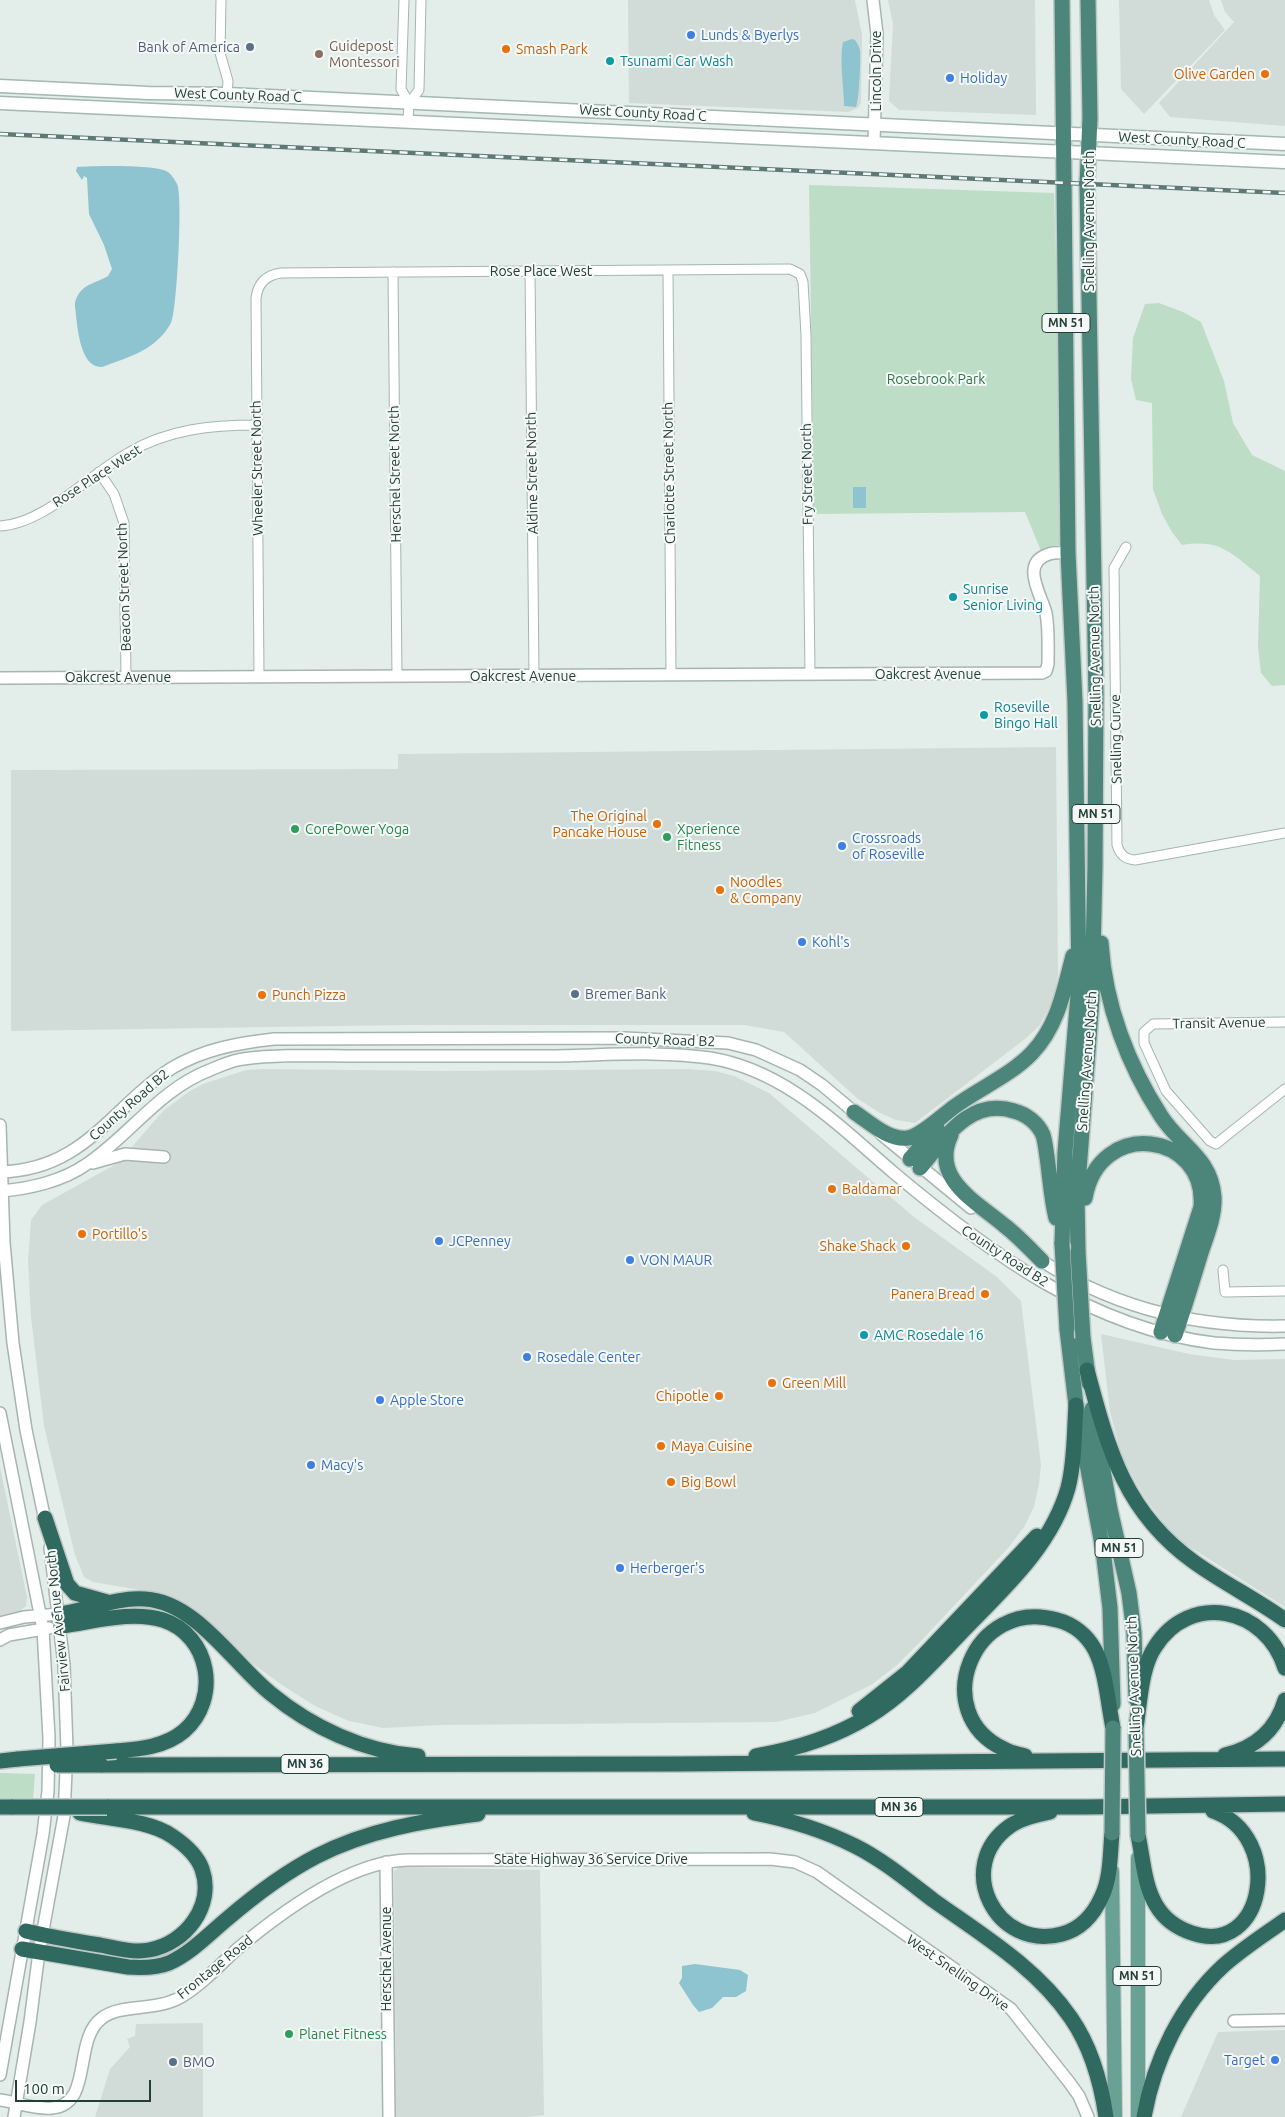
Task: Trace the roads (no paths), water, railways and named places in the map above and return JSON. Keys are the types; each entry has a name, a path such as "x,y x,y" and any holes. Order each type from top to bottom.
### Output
{"highway":[{"name":"Snelling Avenue North","path":"1062,0 1068,552 1075,702 1079,935 1079,983 1066,1152 1062,1242 1067,1329 1076,1405 1098,1514 1110,1608 1113,1728 1112,1832"},
{"name":"Snelling Avenue North","path":"1088,0 1090,135 1087,184 1096,696 1095,867 1092,998 1079,1164 1078,1252 1083,1338 1091,1404 1130,1600 1134,1633 1138,1835"},
{"path":"1095,867 1101,949 1106,981 1111,1005 1127,1053 1158,1112 1201,1161 1212,1184 1214,1197 1211,1223 1168,1334"},
{"path":"854,1112 890,1136 908,1138 919,1134 972,1094 1010,1071 1032,1053 1044,1038 1062,1000 1079,935"},
{"path":"915,1163 939,1126 972,1094"},
{"path":"915,1163 955,1127 973,1114 984,1109 996,1107 1017,1111 1034,1122 1044,1136 1055,1213 1062,1242"},
{"path":"955,1127 949,1138 946,1160 950,1176 958,1188 1008,1228 1042,1261"},
{"path":"1078,1237 1087,1184 1097,1165 1105,1158 1126,1147 1145,1144 1166,1148 1186,1161 1198,1180 1202,1207 1174,1316"},
{"path":"1087,1370 1110,1450 1136,1501 1150,1521 1177,1549 1195,1563 1285,1620"},
{"path":"679,1764 747,1758 801,1746 849,1727 883,1707 908,1688 1024,1566 1045,1539 1068,1488 1072,1463 1076,1405"},
{"path":"45,1518 67,1584 75,1593 90,1599 109,1602"},
{"path":"60,1620 77,1612 109,1602 145,1599 165,1603 196,1621 269,1692 309,1721 334,1733 358,1743 414,1756 509,1764"},
{"path":"1136,1728 1148,1659 1160,1638 1190,1617 1202,1614 1227,1614 1251,1622 1271,1639 1285,1668"},
{"path":"0,1761 18,1762 156,1746 182,1732 192,1723 202,1706 208,1681 205,1665 201,1653 185,1633 164,1621 153,1618 60,1620"},
{"path":"1036,1760 1004,1750 994,1744 978,1727 966,1702 964,1686 970,1661 983,1640 1002,1626 1028,1618 1050,1618 1072,1626 1081,1632 1096,1650 1101,1664 1113,1728"},
{"path":"1190,1761 1226,1755 1251,1746 1270,1730 1280,1714 1285,1700"},
{"name":"MN 36","path":"0,1766 18,1762 101,1765 679,1764 1285,1759"},
{"name":"MN 36","path":"106,1813 557,1806 1086,1807 1285,1804"},
{"path":"6,1807 64,1806 80,1813 106,1813 170,1834 189,1849 202,1870 204,1882 204,1896 197,1917 184,1935 169,1945 148,1950 126,1950 26,1931"},
{"path":"22,1950 128,1967 156,1967 179,1958 264,1889 293,1870 342,1844 368,1834 434,1820 557,1806"},
{"path":"711,1806 789,1820 857,1846 871,1854 1029,1970 1059,2001 1084,2040 1100,2083 1106,2117"},
{"path":"1138,1835 1151,1896 1165,1917 1179,1927 1196,1934 1216,1935 1237,1928 1252,1916 1264,1900 1270,1874 1267,1854 1255,1833 1237,1819 1197,1806"},
{"path":"1086,1807 1049,1812 1027,1818 1011,1826 997,1838 985,1860 984,1879 991,1905 1001,1918 1021,1932 1037,1936 1064,1933 1083,1923 1091,1915 1103,1895 1112,1832"},
{"path":"1144,2117 1153,2080 1162,2056 1192,2002 1223,1966 1285,1920"}],"main road":[{"name":"West County Road C","path":"0,86 148,93 227,94 1285,144"},
{"name":"West County Road C","path":"0,103 1285,162"},
{"name":"Snelling Avenue North","path":"1112,1832 1115,2117"},
{"name":"Snelling Avenue North","path":"1138,1835 1138,2117"}],"street":[{"path":"221,0 220,54 228,81 227,94"},
{"path":"404,0 401,89 409,103 408,121"},
{"path":"409,103 419,90 421,0"},
{"name":"Lincoln Drive","path":"873,0 877,34 874,142"},
{"name":"Rose Place West","path":"281,273 790,269 800,274"},
{"name":"Charlotte Street North","path":"668,270 671,675"},
{"name":"Aldine Street North","path":"530,271 534,676"},
{"name":"Herschel Street North","path":"393,272 396,676"},
{"name":"Wheeler Street North","path":"259,677 256,296 262,282 273,274 281,273"},
{"name":"Fry Street North","path":"800,274 803,282 806,335 810,674"},
{"name":"Rose Place West","path":"0,526 14,525 36,517 128,452 165,436 207,427 257,425"},
{"name":"Beacon Street North","path":"99,472 114,494 124,523 126,677"},
{"name":"Snelling Curve","path":"1126,547 1114,568 1117,845 1119,851 1128,860 1135,860 1285,833"},
{"name":"Oakcrest Avenue","path":"0,678 1039,674 1046,671 1048,664 1047,620 1033,572 1039,561 1048,554 1068,552"},
{"name":"Transit Avenue","path":"1285,1022 1153,1024 1144,1032 1144,1043 1166,1091 1204,1135 1216,1144 1285,1089"},
{"path":"624,1038 624,1055"},
{"name":"County Road B2","path":"1,1172 37,1167 75,1150 98,1133 169,1070 204,1053 227,1045 274,1039 624,1038 728,1043 756,1050 800,1070 1020,1246 1081,1283 1145,1309 1174,1316 1225,1324 1285,1326"},
{"name":"County Road B2","path":"1,1191 50,1181 87,1165 171,1091 205,1071 240,1059 323,1056 624,1055 711,1058 775,1079 808,1101 984,1245 1046,1284 1100,1311 1126,1322 1168,1334 1214,1343 1285,1344"},
{"name":"Fairview Avenue North","path":"0,1125 4,1249 14,1352 26,1430 45,1518 60,1620 67,1728 64,1816 39,1952 30,2022 14,2117"},
{"path":"87,1165 122,1154 164,1157"},
{"path":"897,1175 915,1163"},
{"path":"907,1183 915,1163"},
{"path":"1223,1270 1225,1292 1285,1291"},
{"name":"Fairview Avenue North","path":"0,1413 43,1628 49,1738 48,1791 40,1852 0,2075"},
{"path":"0,1623 24,1617 40,1616 60,1620"},
{"path":"0,1640 9,1635 43,1628 60,1620"},
{"name":"State Highway 36 Service Drive","path":"386,1862 408,1860 770,1859 795,1862"},
{"name":"Frontage Road","path":"0,2100 51,2108 66,2104 76,2092 88,2035 100,2020 118,2011 158,2006 182,1996 254,1936 302,1901 345,1878 386,1862"},
{"name":"Herschel Avenue","path":"386,1862 388,2117"},
{"name":"West Snelling Drive","path":"795,1862 817,1872 1011,2009 1079,2096 1088,2117"},
{"path":"1234,2021 1285,2020"}],"water":[{"path":"855,40 860,51 860,80 856,107 844,106 841,57 843,42"},
{"path":"124,166 161,169 173,177 179,192 177,277 171,323 158,340 150,346 132,356 102,367 95,366 89,362 82,348 75,302 83,289 108,276 112,269 104,245 89,214 87,178 84,176 82,180 76,171 77,167"},
{"path":"853,487 866,487 866,508 853,508"},
{"path":"695,1964 740,1970 748,1975 746,1991 736,1997 723,1997 712,2008 699,2012 679,1983 682,1978 682,1966"}],"railway":[{"path":"0,134 1285,193"}],"place":[{"name":"Lunds & Byerlys","path":"691,35"},
{"name":"Bank of America","path":"250,47"},
{"name":"Smash Park","path":"506,49"},
{"name":"Guidepost Montessori","path":"319,54"},
{"name":"Tsunami Car Wash","path":"610,61"},
{"name":"Olive Garden","path":"1265,74"},
{"name":"Holiday","path":"950,78"},
{"name":"Sunrise Senior Living","path":"953,597"},
{"name":"Roseville Bingo Hall","path":"984,715"},
{"name":"The Original Pancake House","path":"657,824"},
{"name":"CorePower Yoga","path":"295,829"},
{"name":"Xperience Fitness","path":"667,837"},
{"name":"Crossroads of Roseville","path":"842,846"},
{"name":"Noodles & Company","path":"720,890"},
{"name":"Kohl's","path":"802,942"},
{"name":"Bremer Bank","path":"575,994"},
{"name":"Punch Pizza","path":"262,995"},
{"name":"Baldamar","path":"832,1189"},
{"name":"Portillo's","path":"82,1234"},
{"name":"JCPenney","path":"439,1241"},
{"name":"Shake Shack","path":"906,1246"},
{"name":"VON MAUR","path":"630,1260"},
{"name":"Panera Bread","path":"985,1294"},
{"name":"AMC Rosedale 16","path":"864,1335"},
{"name":"Rosedale Center","path":"527,1357"},
{"name":"Green Mill","path":"772,1383"},
{"name":"Chipotle","path":"719,1396"},
{"name":"Apple Store","path":"380,1400"},
{"name":"Maya Cuisine","path":"661,1446"},
{"name":"Macy's","path":"311,1465"},
{"name":"Big Bowl","path":"671,1482"},
{"name":"Herberger's","path":"620,1568"},
{"name":"Planet Fitness","path":"289,2034"},
{"name":"Target","path":"1275,2060"},
{"name":"BMO","path":"173,2062"}],"park label":[{"name":"Rosebrook Park","path":"936,379"}]}
